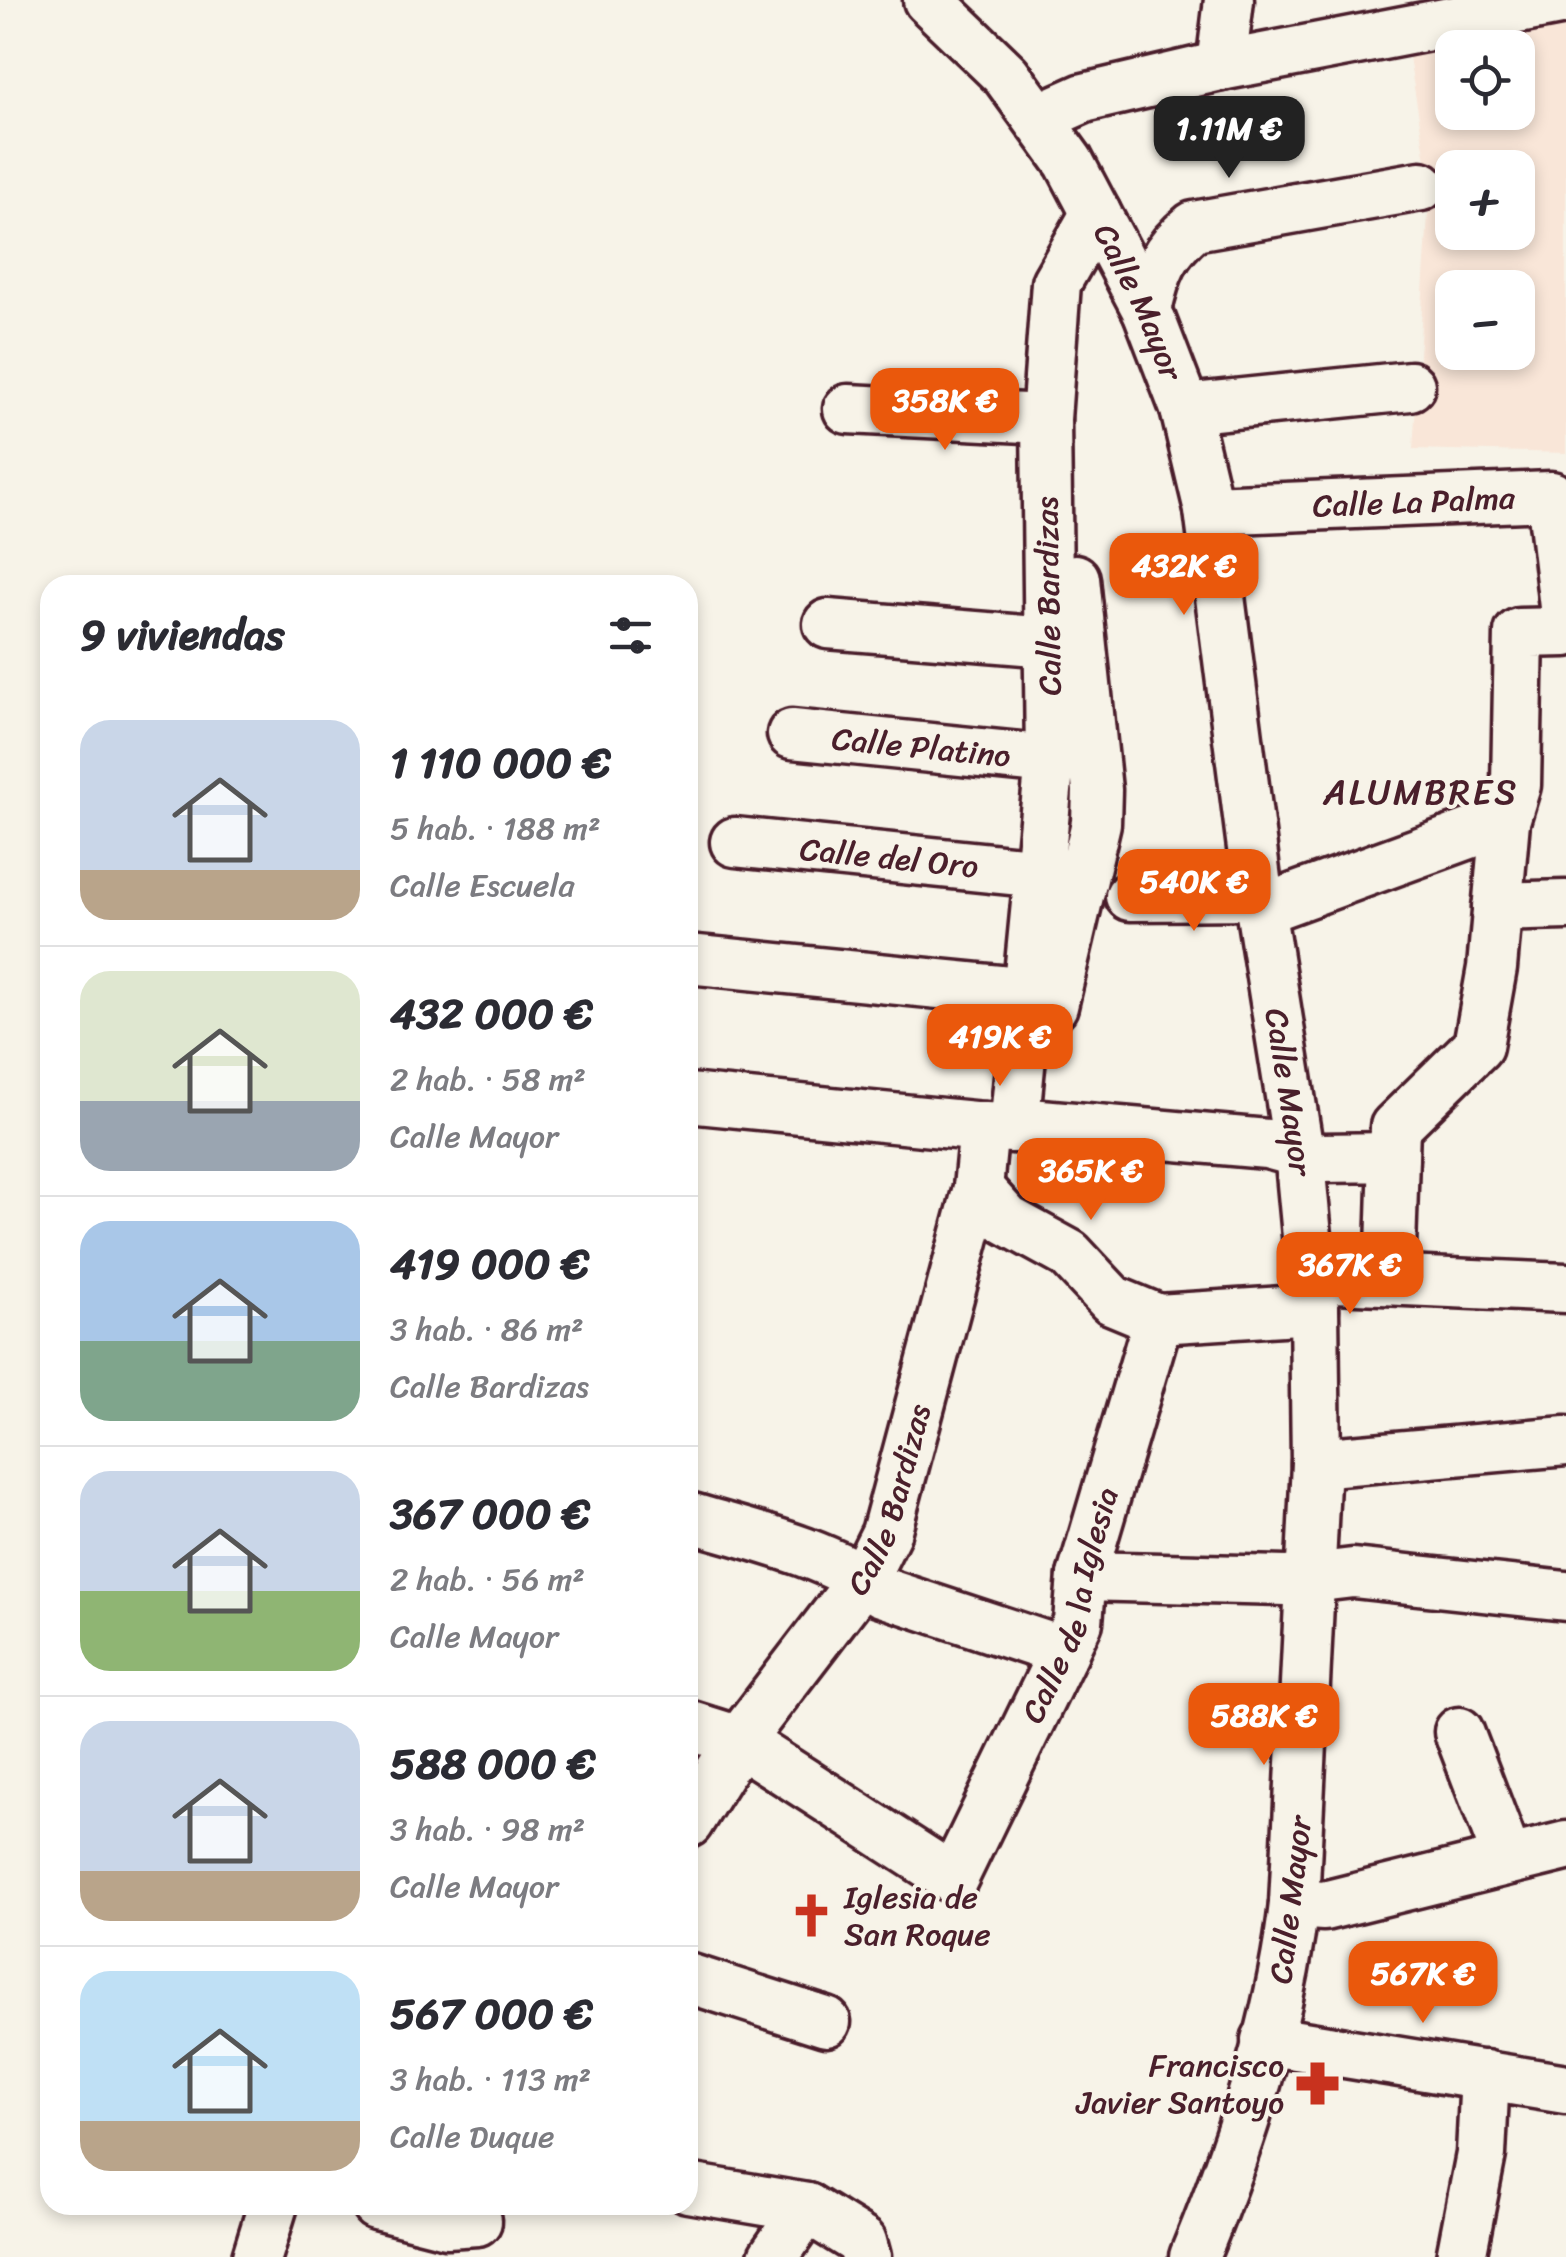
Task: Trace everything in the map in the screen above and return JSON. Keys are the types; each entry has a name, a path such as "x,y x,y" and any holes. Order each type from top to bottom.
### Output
{"street":[{"name":"Calle Mayor","path":"928,0 1006,75 1041,118 1147,310 1185,410 1209,510 1260,903 1299,1152 1313,1293 1316,1463 1294,1904 1287,1964 1266,2040 1222,2190 1194,2257"},
{"path":"1221,66 1229,0"},
{"path":"1041,118 1084,98 1221,66 1565,0"},
{"path":"1147,310 1156,268 1171,244 1194,226 1420,186"},
{"name":"Calle Bardizas","path":"1009,1126 1030,993 1050,760 1046,419 1056,282 1096,213"},
{"name":"Calle Bardizas","path":"698,1808 739,1741 863,1579 886,1533 978,1188 1009,1126 1096,823 1097,790 1066,493 1096,213"},
{"path":"1185,410 1410,386"},
{"path":"848,410 1046,419"},
{"name":"Calle La Palma","path":"1209,510 1552,496 1566,624"},
{"path":"828,624 1048,642"},
{"path":"1390,1279 1396,1127 1478,1046 1498,908 1505,821 1516,784 1519,633 1566,632"},
{"name":"Calle Platino","path":"792,734 1050,760"},
{"path":"1130,896 1260,903 1505,821"},
{"name":"Calle del Oro","path":"735,842 1042,873"},
{"path":"1498,908 1566,905"},
{"path":"698,960 1030,993"},
{"path":"698,1099 1267,1144 1320,1158 1394,1157"},
{"path":"978,1188 1007,1220 1069,1254 1112,1300 1158,1319 1390,1279 1566,1288"},
{"name":"Calle de la Iglesia","path":"739,1741 953,1879 1078,1622 1082,1576 1158,1319"},
{"path":"1316,1463 1566,1442"},
{"path":"698,1520 789,1547 863,1579 882,1592 1064,1652"},
{"path":"1082,1576 1286,1581 1353,1573 1566,1596"},
{"path":"698,1728 739,1741"},
{"path":"1459,1732 1508,1860"},
{"path":"1294,1904 1324,1906 1566,1846"},
{"path":"698,1981 826,2022"},
{"path":"1266,2040 1566,2089"},
{"path":"1461,2257 1481,2154 1485,2075"},
{"path":"698,2190 806,2208 862,2242 866,2257"},
{"path":"773,2257 806,2208"},
{"path":"257,2257 271,2215"},
{"path":"415,2215 483,2228"}],"shaded area":[{"path":"1566,20 1566,453 1413,449 1430,184 1408,51 1435,46 1435,130 1535,130 1535,30 1515,30"}],"place":[{"name":"Iglesia de San Roque","path":"811,1915"},
{"name":"Francisco Javier Santoyo","path":"1317,2083"}],"district":[{"name":"ALUMBRES","path":"1421,792"}]}
